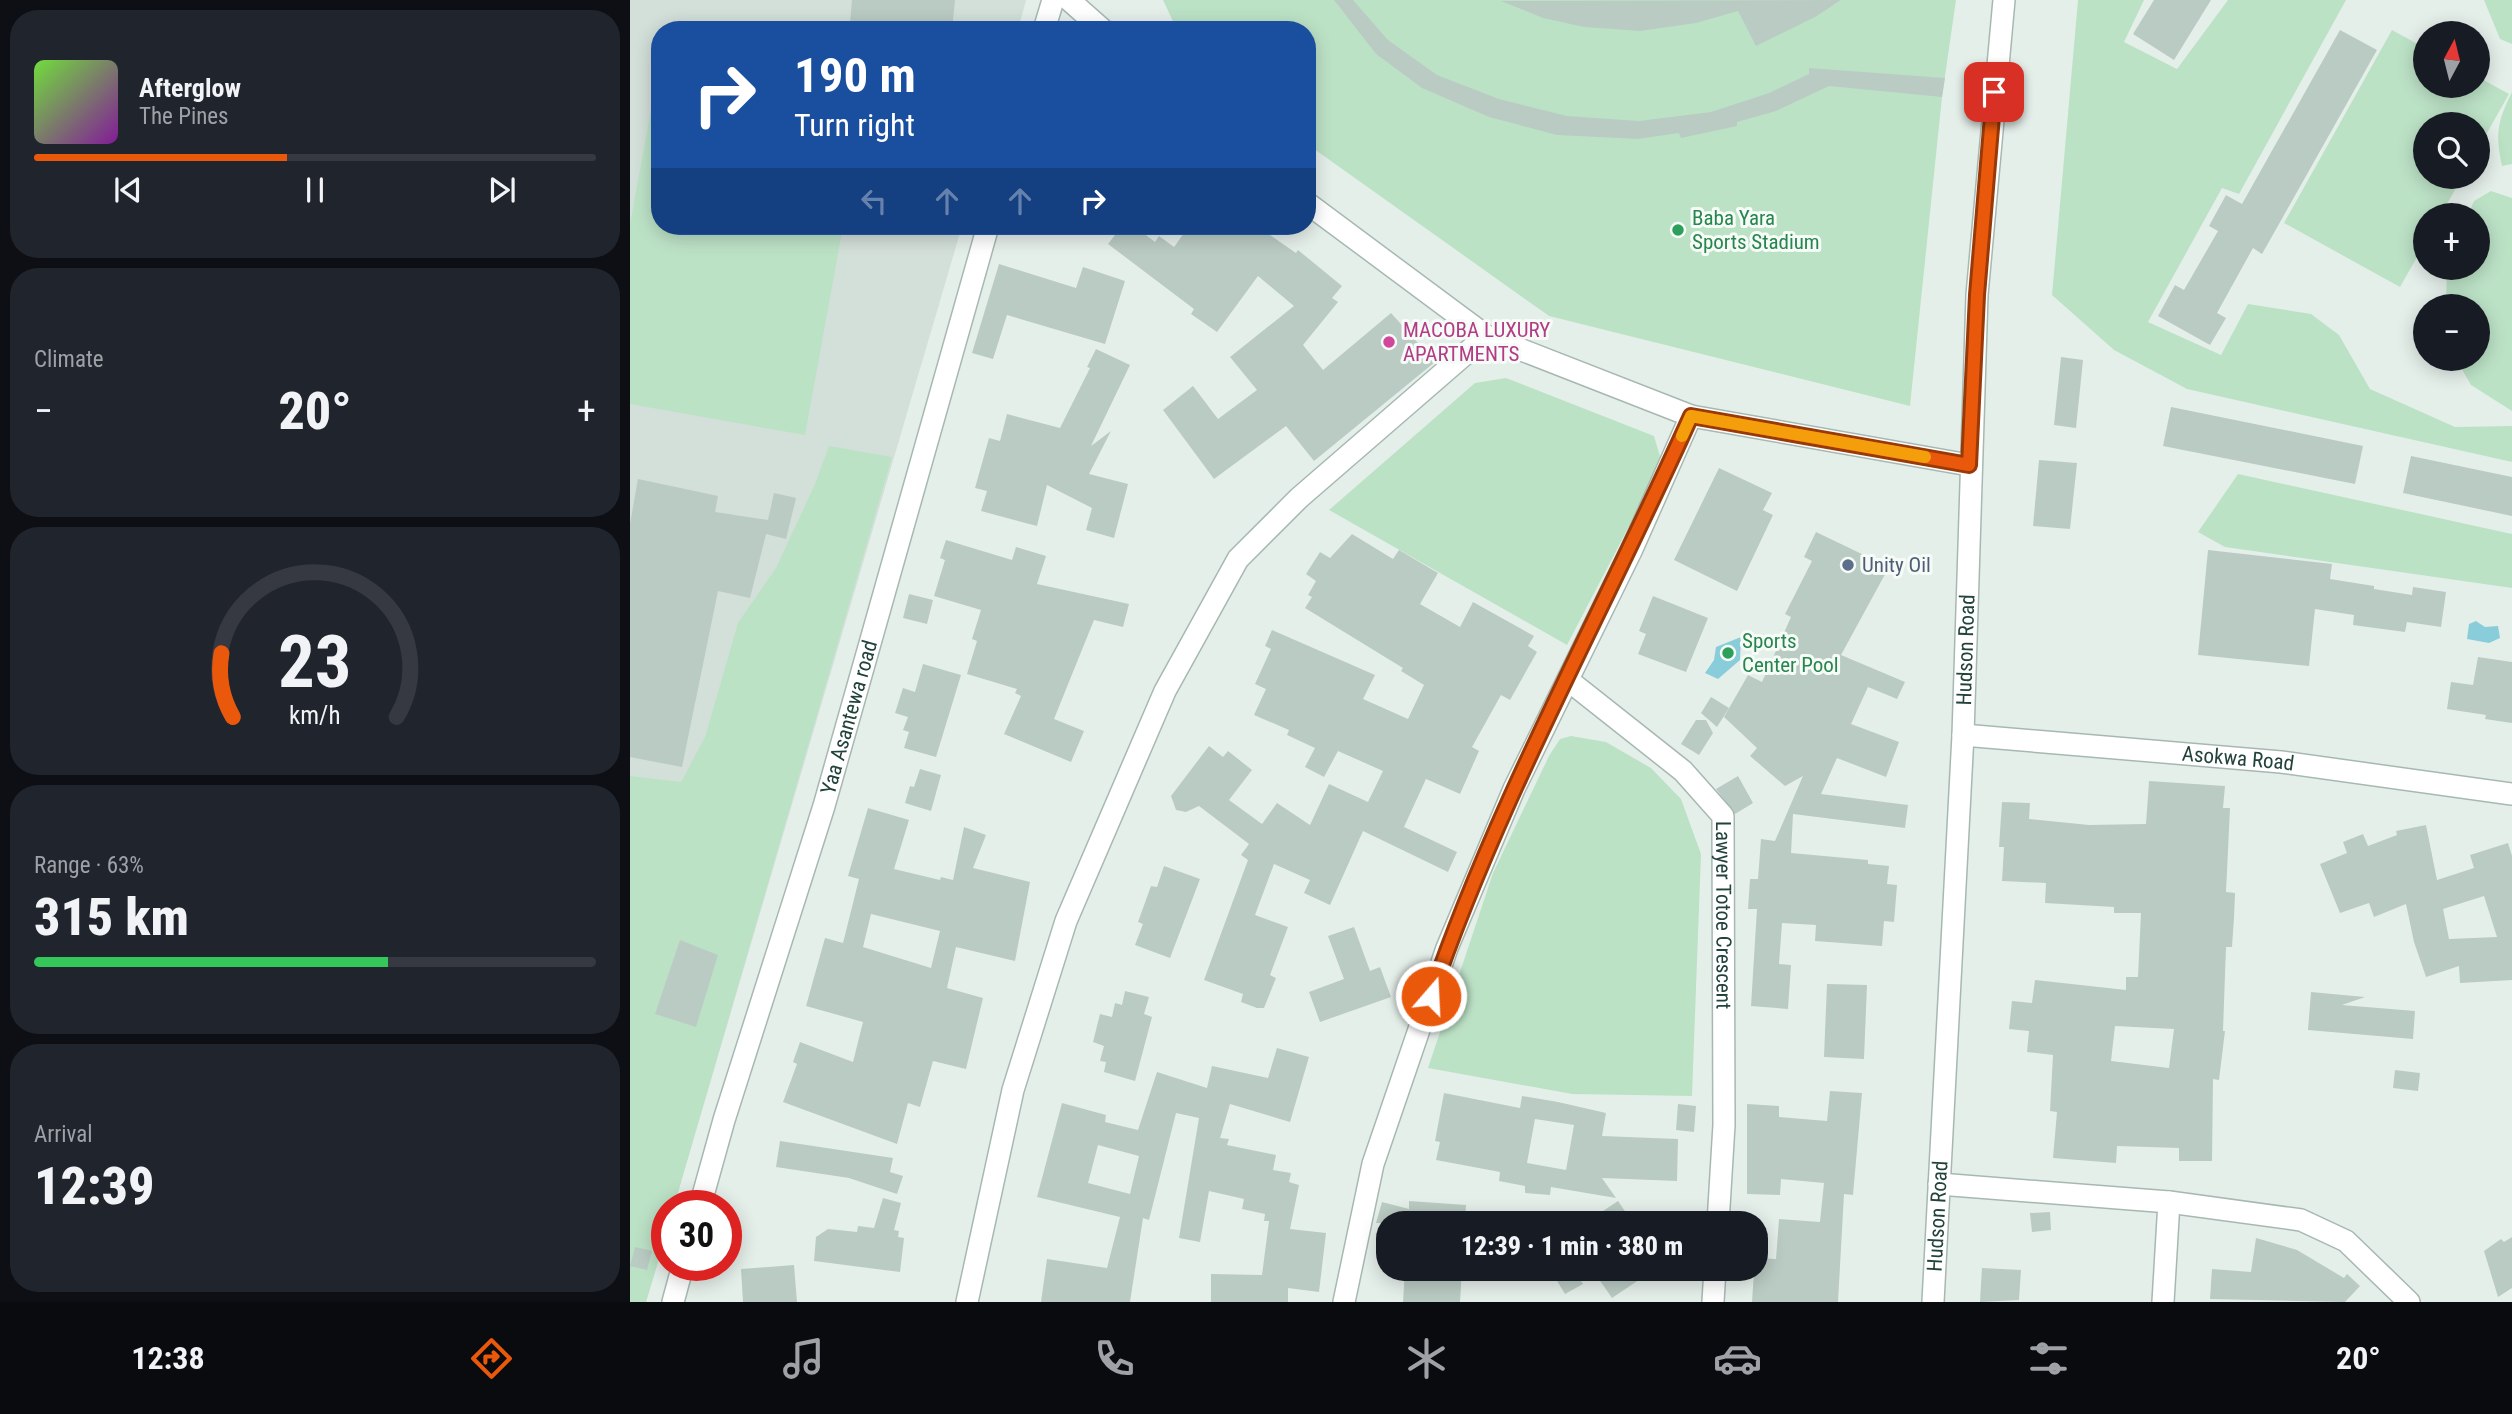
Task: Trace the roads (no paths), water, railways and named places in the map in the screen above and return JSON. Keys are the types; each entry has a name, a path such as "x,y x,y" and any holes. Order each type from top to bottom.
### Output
{"street":[{"path":"1047,21 1053,0"},
{"path":"1069,0 1093,21"},
{"name":"Hudson Road","path":"1933,1302 1962,735 1969,465 1977,295 2004,0"},
{"path":"1316,210 1486,336 1691,416 1969,465"},
{"name":"Yaa Asantewa road","path":"705,1190 824,806 985,235"},
{"path":"967,1302 1013,1090 1066,921 1165,691 1238,559 1299,498 1486,336"},
{"path":"1344,1302 1373,1164 1447,947 1514,789 1691,416"},
{"name":"Lawyer Totoe Crescent","path":"1568,680 1683,771 1702,788 1723,816 1724,1112 1719,1211"},
{"name":"Asokwa Road","path":"1962,735 2281,762 2512,794"},
{"path":"1939,1184 2169,1202 2301,1220 2346,1241 2409,1302"},
{"path":"2163,1302 2169,1202"},
{"path":"673,1302 679,1281"},
{"path":"1713,1302 1714,1281"}],"water":[{"path":"2476,621 2485,627 2498,626 2500,638 2489,643 2467,639 2469,624"},
{"name":"Sports Center Pool","path":"1741,637 1740,660 1718,679 1705,673 1714,660 1716,647"}],"place":[{"name":"Baba Yara Sports Stadium","path":"1678,230"},
{"name":"MACOBA LUXURY APARTMENTS","path":"1389,342"},
{"name":"Unity Oil","path":"1848,565"},
{"name":"Sports Center Pool","path":"1728,653"}]}
